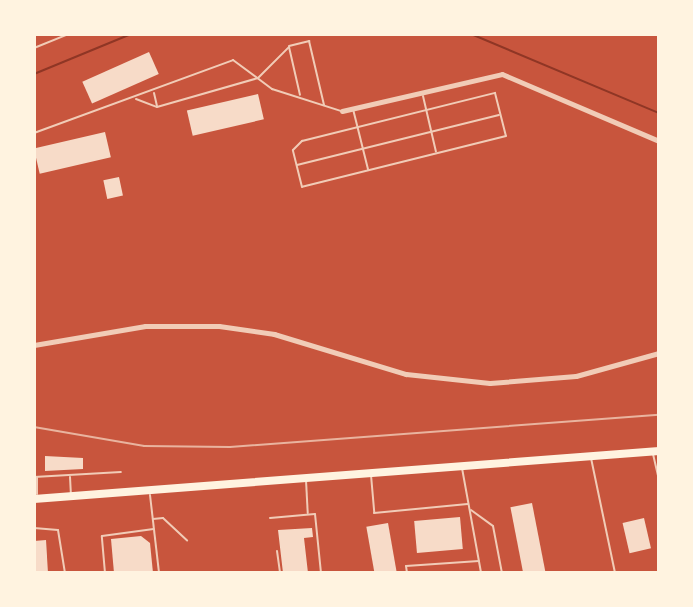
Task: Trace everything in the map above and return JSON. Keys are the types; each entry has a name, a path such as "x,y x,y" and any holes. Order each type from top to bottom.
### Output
{"main road":[{"path":"36,499 656,451"}],"street":[{"path":"342,111 502,74 659,141"},
{"path":"34,345 145,326 219,326 274,334 406,374 490,383 576,376 659,353"}],"lane":[{"path":"34,48 68,34"},
{"path":"135,99 157,107 258,78 289,47 309,41 324,106"},
{"path":"289,47 301,96"},
{"path":"34,133 135,99 225,60 258,78 342,111"},
{"path":"153,91 157,107"},
{"path":"422,91 436,153"},
{"path":"495,93 506,136 302,187 297,165 297,144 426,110 495,93"},
{"path":"353,108 369,170"},
{"path":"297,165 500,115"},
{"path":"656,451 659,481"},
{"path":"591,456 615,573"},
{"path":"462,466 481,573"},
{"path":"36,499 35,477 121,472"},
{"path":"371,474 374,513 468,504"},
{"path":"70,475 71,496"},
{"path":"306,478 308,515"},
{"path":"149,490 159,573"},
{"path":"469,510 479,509 493,526 502,573"},
{"path":"270,518 315,514 321,573"},
{"path":"153,519 163,518 187,540"},
{"path":"34,528 58,530 65,573"},
{"path":"105,573 102,536 154,529"},
{"path":"277,551 280,573"},
{"path":"407,573 406,566 480,561"}],"building":[{"path":"149,52 159,74 92,104 82,82"},
{"path":"258,94 264,119 193,136 187,110"},
{"path":"105,132 111,157 40,174 34,148"},
{"path":"119,177 123,196 107,199 103,180"},
{"path":"45,456 83,458 83,469 45,471"},
{"path":"532,503 546,573 523,573 510,507"},
{"path":"460,517 463,549 417,553 414,521"},
{"path":"644,518 651,548 630,553 623,523"},
{"path":"388,523 397,573 374,573 366,527"},
{"path":"312,528 313,537 304,538 308,573 283,573 278,530"},
{"path":"141,536 150,543 153,573 114,573 111,539"},
{"path":"46,540 48,573 34,573 34,541"}],"waterway":[{"path":"34,74 131,34"},
{"path":"471,34 659,113"}],"railway":[{"path":"34,427 144,446 230,447 659,415"}]}
